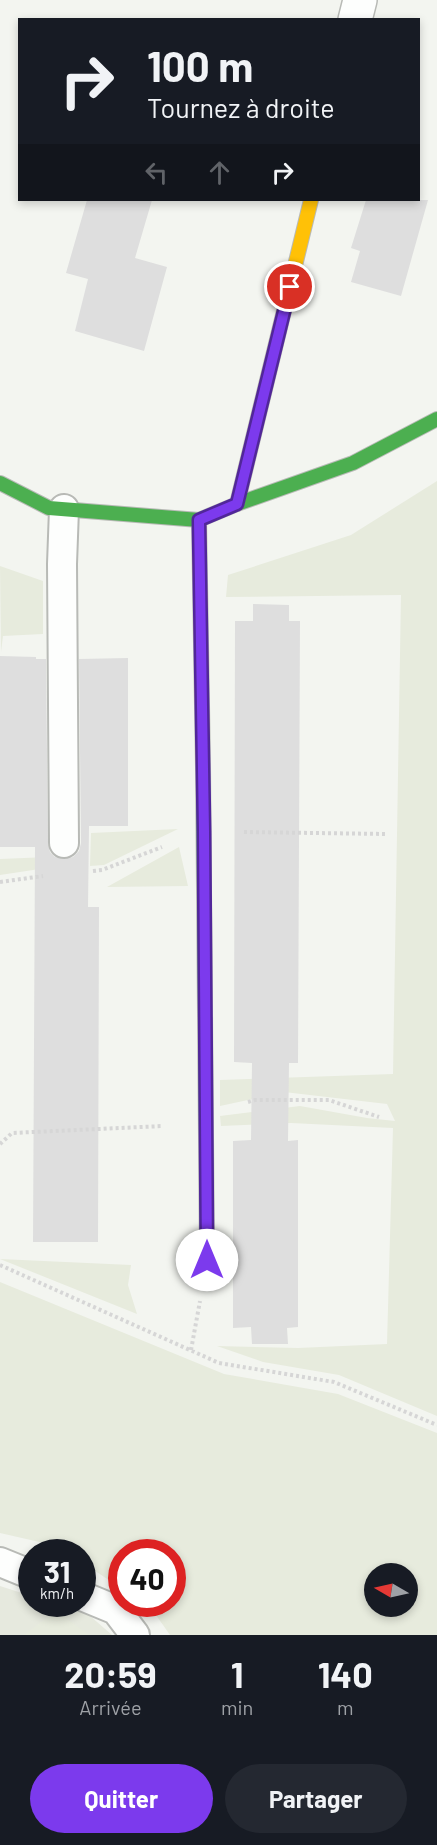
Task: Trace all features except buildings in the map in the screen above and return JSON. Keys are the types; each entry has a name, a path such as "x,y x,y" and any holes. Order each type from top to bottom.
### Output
{"street":[{"path":"356,18 360,0"},
{"path":"237,504 311,201"},
{"path":"0,483 49,508 199,520 237,504 353,463 437,418"},
{"path":"199,520 207,1260"}],"lane":[{"path":"64,509 62,564 64,843"},
{"path":"0,1562 18,1569"},
{"path":"96,1602 116,1610 135,1635"}],"path":[{"path":"191,1350 207,1260"},
{"path":"0,1265 219,1363 334,1382 437,1425"}],"shaded area":[{"path":"437,481 437,1416 339,1375 263,1362 217,1346 298,1348 387,1344 393,1128 291,1123 221,1126 220,1116 300,1106 395,1121 387,1104 284,1092 220,1106 220,1080 393,1074 401,595 226,597 228,575 351,535"},
{"path":"0,566 43,581 43,634 3,636 1,652"},
{"path":"178,829 104,865 90,866 91,833"},
{"path":"179,847 188,886 107,887"},
{"path":"48,857 53,867 0,875 0,859"},
{"path":"0,1259 131,1265 128,1285 137,1314"},
{"path":"0,1282 224,1374 338,1394 437,1433 437,1635 170,1635 157,1617 186,1617 186,1539 108,1539 108,1579 96,1572 96,1539 26,1539 0,1533"},
{"path":"0,1586 18,1592 18,1617 91,1617 112,1635 0,1635"},
{"path":"48,1617 64,1617 89,1635 24,1635"}],"traffic: fast":[{"path":"0,483 49,508 199,520 237,504 353,463 437,419"},
{"path":"203,767 207,1260"}],"traffic: slow":[{"path":"237,504 311,201"},
{"path":"199,520 203,767"}],"route":[{"path":"207,1260 199,520 237,504 290,287"}]}
